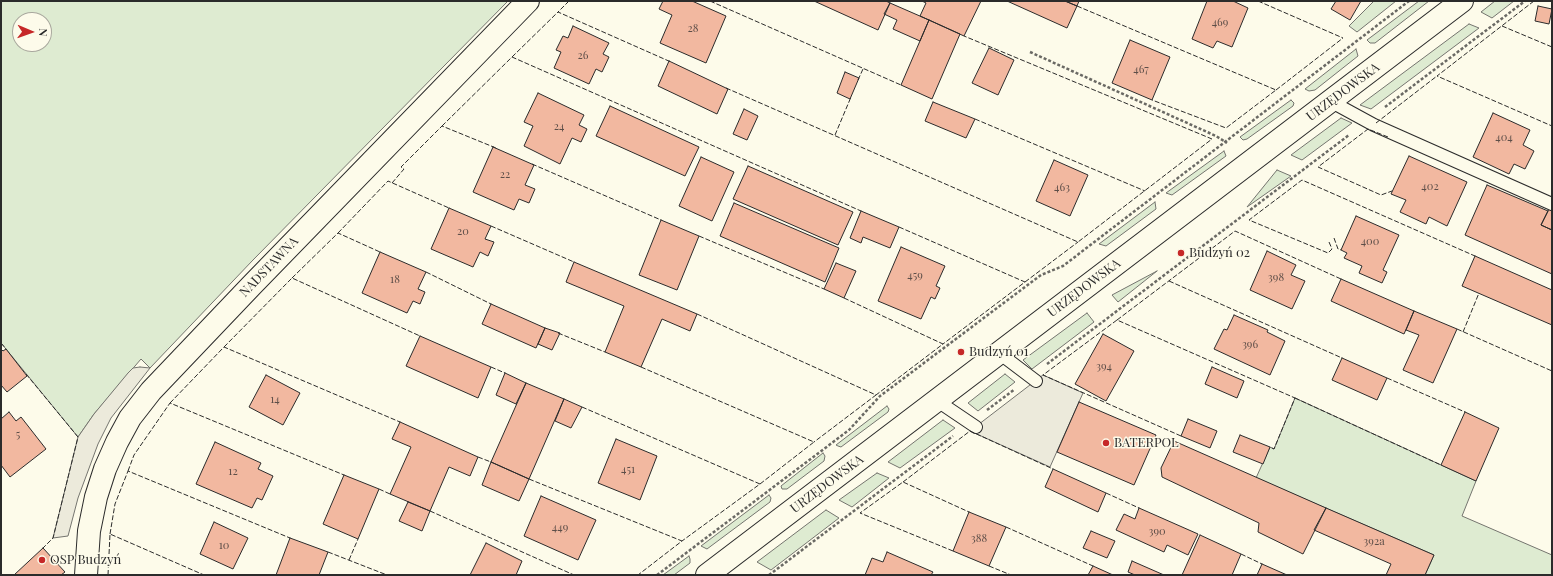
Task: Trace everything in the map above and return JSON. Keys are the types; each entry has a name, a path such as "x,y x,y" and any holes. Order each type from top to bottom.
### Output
{"street":[{"name":"NADSTAWNA","path":"86,575 89,531 96,497 105,468 130,418 151,391 250,286 528,1"},
{"name":"URZĘDOWSKA","path":"707,575 1462,1"}],"lane":[{"path":"1330,101 1367,121 1552,204"},
{"path":"999,353 1034,378"},
{"path":"936,400 973,425"}],"path":[{"path":"657,575 849,430 880,396 1042,275 1063,266 1226,143 1409,1"},
{"path":"769,575 973,425 1524,1"},
{"path":"1030,52 1216,136 1251,162"}],"green space":[{"path":"1,1 508,1 253,260 150,368 141,359 94,414 78,437 1,343"},
{"path":"1374,1 1396,1 1357,32 1349,26"},
{"path":"1419,1 1429,1 1375,43 1370,43 1367,40"},
{"path":"1495,1 1514,1 1492,18 1481,12"},
{"path":"1469,24 1479,28 1371,109 1360,105"},
{"path":"1356,49 1358,56 1315,90 1309,91 1305,89"},
{"path":"1291,100 1294,103 1293,106 1247,139 1243,140 1240,137"},
{"path":"1341,118 1352,123 1302,160 1291,155"},
{"path":"1224,151 1226,156 1172,195 1166,193"},
{"path":"1277,170 1291,176 1247,207"},
{"path":"1155,202 1156,209 1106,246 1099,244"},
{"path":"1157,271 1118,302 1112,295"},
{"path":"1087,313 1094,322 1032,369 1023,360"},
{"path":"1005,374 1015,382 978,411 968,403"},
{"path":"1295,398 1476,481 1462,516 1552,555 1552,575 1425,575 1434,555 1256,478 1270,447 1274,449"},
{"path":"887,406 889,409 888,412 841,447 836,445"},
{"path":"943,420 955,428 900,468 888,462"},
{"path":"823,453 825,456 824,461 787,489 782,489 781,486"},
{"path":"877,473 889,478 852,507 839,500"},
{"path":"769,495 771,498 770,502 707,549 701,546"},
{"path":"826,510 839,518 771,570 757,562"},
{"path":"689,556 690,563 674,575 663,575"}],"shaded area":[{"path":"133,368 150,368 111,418 98,444 78,498 68,536 53,538 78,437 94,414 128,373"},
{"path":"1043,375 1083,393 1050,467 970,431"}],"building":[{"path":"663,1 692,1 726,16 706,63 660,43 672,15 659,9"},
{"path":"814,1 886,1 890,3 878,30"},
{"path":"922,1 981,1 964,36 920,16 926,3"},
{"path":"1007,1 1065,1 1077,6 1067,28"},
{"path":"1065,1 1079,1 1077,6"},
{"path":"1207,1 1233,1 1248,8 1232,47 1217,41 1213,48 1192,39"},
{"path":"1336,1 1361,1 1350,20 1331,9"},
{"path":"890,3 929,20 920,41 893,29 897,20 884,14"},
{"path":"1538,6 1552,9 1549,24 1535,21"},
{"path":"929,20 960,34 932,99 901,85"},
{"path":"573,26 609,43 603,54 609,57 602,72 596,69 589,84 554,68 561,52 556,50 563,36 568,38"},
{"path":"1130,40 1170,57 1152,100 1112,83"},
{"path":"989,48 1014,60 998,95 972,83"},
{"path":"669,61 728,89 717,114 658,86"},
{"path":"845,72 859,78 850,99 837,93"},
{"path":"538,93 584,115 579,125 587,129 581,142 572,138 560,164 524,146 533,126 524,122"},
{"path":"933,102 975,119 966,138 925,121"},
{"path":"610,106 699,147 685,176 596,136"},
{"path":"744,109 758,116 747,140 733,134"},
{"path":"1493,113 1530,130 1523,145 1534,151 1525,169 1514,164 1509,174 1473,157"},
{"path":"493,147 534,165 525,185 535,189 529,203 519,199 514,210 473,192"},
{"path":"1409,156 1467,182 1447,226 1429,217 1426,224 1400,212 1406,200 1391,194"},
{"path":"701,157 734,172 712,221 679,206"},
{"path":"1054,160 1088,175 1070,216 1036,201"},
{"path":"748,166 853,212 838,245 733,199"},
{"path":"1487,185 1548,211 1541,225 1552,230 1552,274 1465,235"},
{"path":"734,203 839,248 825,282 720,236"},
{"path":"1550,207 1552,208 1552,230 1541,225"},
{"path":"449,208 491,226 485,239 494,242 488,256 480,252 473,267 431,249"},
{"path":"861,211 899,227 890,248 863,237 861,243 850,238"},
{"path":"1356,216 1399,235 1383,270 1387,272 1382,283 1359,273 1362,266 1344,258 1347,253 1341,250"},
{"path":"661,220 699,236 677,290 639,275"},
{"path":"901,247 945,266 936,286 940,288 935,299 931,297 921,319 878,301"},
{"path":"1267,251 1296,265 1291,275 1305,281 1292,309 1250,290"},
{"path":"380,252 426,272 418,289 425,292 420,304 413,301 407,313 362,293"},
{"path":"1475,256 1552,290 1552,325 1462,286"},
{"path":"574,262 697,314 690,331 662,319 641,367 605,352 624,306 566,282"},
{"path":"836,263 856,271 844,298 824,289"},
{"path":"1341,279 1414,311 1404,334 1331,301"},
{"path":"491,304 545,328 536,348 482,324"},
{"path":"1414,311 1457,329 1433,383 1403,370 1419,335 1406,330"},
{"path":"1234,315 1268,330 1267,332 1285,341 1270,375 1214,349 1224,329 1227,330"},
{"path":"545,328 560,333 552,350 538,344"},
{"path":"1103,334 1134,351 1106,401 1075,384"},
{"path":"420,336 491,367 478,398 406,366"},
{"path":"1,349 3,351 6,349 27,376 7,392 1,385"},
{"path":"1342,358 1387,378 1377,400 1332,380"},
{"path":"1212,367 1244,381 1237,398 1205,384"},
{"path":"505,373 526,383 516,404 496,395"},
{"path":"266,375 300,393 283,425 249,407"},
{"path":"526,383 564,399 529,479 491,462"},
{"path":"564,399 582,407 571,428 555,421"},
{"name":"BATERPOL","path":"1079,402 1156,435 1134,485 1057,452"},
{"path":"9,412 16,421 21,417 46,449 10,477 1,465 1,419"},
{"path":"1465,412 1499,428 1476,481 1441,465"},
{"path":"1188,419 1217,431 1210,448 1181,436"},
{"path":"400,422 478,457 470,476 449,467 430,511 390,494 411,447 392,439"},
{"path":"1240,435 1270,447 1263,464 1233,452"},
{"path":"616,439 657,456 640,500 598,483"},
{"path":"1174,441 1326,508 1303,554 1258,532 1259,523 1162,477 1161,468"},
{"path":"215,442 261,463 258,469 273,476 262,500 257,498 252,508 196,484"},
{"path":"491,462 529,479 519,501 482,485"},
{"path":"1053,469 1106,493 1098,512 1045,487"},
{"path":"344,475 379,489 358,539 323,524"},
{"path":"541,496 596,520 578,560 524,536"},
{"path":"408,502 430,511 422,531 399,521"},
{"path":"1139,508 1198,534 1188,555 1167,545 1164,552 1116,530 1124,514 1135,519"},
{"path":"1326,508 1434,555 1425,575 1386,575 1391,564 1314,530"},
{"path":"969,512 1006,527 989,566 953,551"},
{"path":"214,522 248,538 233,569 200,554"},
{"path":"1091,531 1115,541 1107,558 1083,548"},
{"path":"1200,535 1241,554 1232,575 1182,575"},
{"path":"290,538 328,552 319,575 276,575"},
{"path":"486,543 522,561 516,575 470,575"},
{"name":"OSP Budzyń","path":"43,548 65,572 61,575 14,575"},
{"path":"887,552 933,572 931,575 865,575 872,558 883,562"},
{"path":"1132,561 1164,575 1135,575 1128,572"},
{"path":"1262,564 1287,575 1257,575"},
{"path":"1093,566 1113,575 1088,575"}],"fence":[{"path":"569,1 558,12 671,62"},
{"path":"710,1 901,85"},
{"path":"1258,1 1343,38"},
{"path":"1534,1 1437,76 1552,126"},
{"path":"1077,6 1276,90 1226,128 1152,100"},
{"path":"512,57 558,12"},
{"path":"1502,26 1552,47"},
{"path":"726,88 1078,242 1212,139 964,36"},
{"path":"1276,90 1343,38"},
{"path":"442,126 512,57 861,211"},
{"path":"858,80 863,69"},
{"path":"1376,123 1437,76"},
{"path":"835,135 851,97"},
{"path":"975,119 1145,191"},
{"path":"392,183 404,169 401,167 442,126 496,148"},
{"path":"1388,137 1368,129 1318,167 1381,195 1392,191"},
{"path":"532,164 661,220"},
{"path":"1329,242 1332,249 1328,253 1249,220 1302,180 1475,256"},
{"path":"338,233 388,181 449,208"},
{"path":"491,226 574,262"},
{"path":"899,227 1025,282 943,344"},
{"path":"1117,320 1235,231 1341,279"},
{"path":"292,278 338,233 380,252"},
{"path":"699,236 824,289"},
{"path":"1334,238 1338,249 1341,250"},
{"path":"1025,282 1078,242"},
{"path":"426,272 491,304"},
{"path":"224,347 292,278 420,336"},
{"path":"1169,281 1342,358"},
{"path":"1463,332 1479,293"},
{"path":"844,298 943,344 876,395"},
{"path":"697,314 876,395 814,442"},
{"path":"1181,436 1043,375 1117,320 1295,398 1274,449 1270,447"},
{"path":"1457,329 1552,371"},
{"path":"558,333 605,352"},
{"path":"1,343 7,350"},
{"path":"170,403 224,347 400,422"},
{"path":"491,367 505,373"},
{"path":"641,367 814,442 760,484"},
{"path":"26,374 78,437 53,538 43,548"},
{"path":"1387,378 1465,412"},
{"path":"1295,398 1441,465"},
{"path":"128,471 134,455 170,403 344,475"},
{"path":"582,407 760,484 682,541"},
{"path":"903,482 970,431 1053,469"},
{"path":"478,457 491,462"},
{"path":"110,534 115,504 128,471 290,538"},
{"path":"529,479 682,541 638,575"},
{"path":"953,551 860,513 903,482 969,512"},
{"path":"379,489 390,494"},
{"path":"1106,493 1139,508"},
{"path":"430,511 574,575"},
{"path":"1006,527 1093,566"},
{"path":"108,575 110,534 204,575"},
{"path":"349,560 358,539"},
{"path":"328,552 387,575"},
{"path":"1241,554 1262,564"},
{"path":"989,566 1011,575"}],"place":[{"name":"Budzyń 02","path":"1181,253"},
{"name":"Budzyń 01","path":"961,352"},
{"name":"BATERPOL","path":"1106,443"},
{"name":"OSP Budzyń","path":"42,560"}]}
